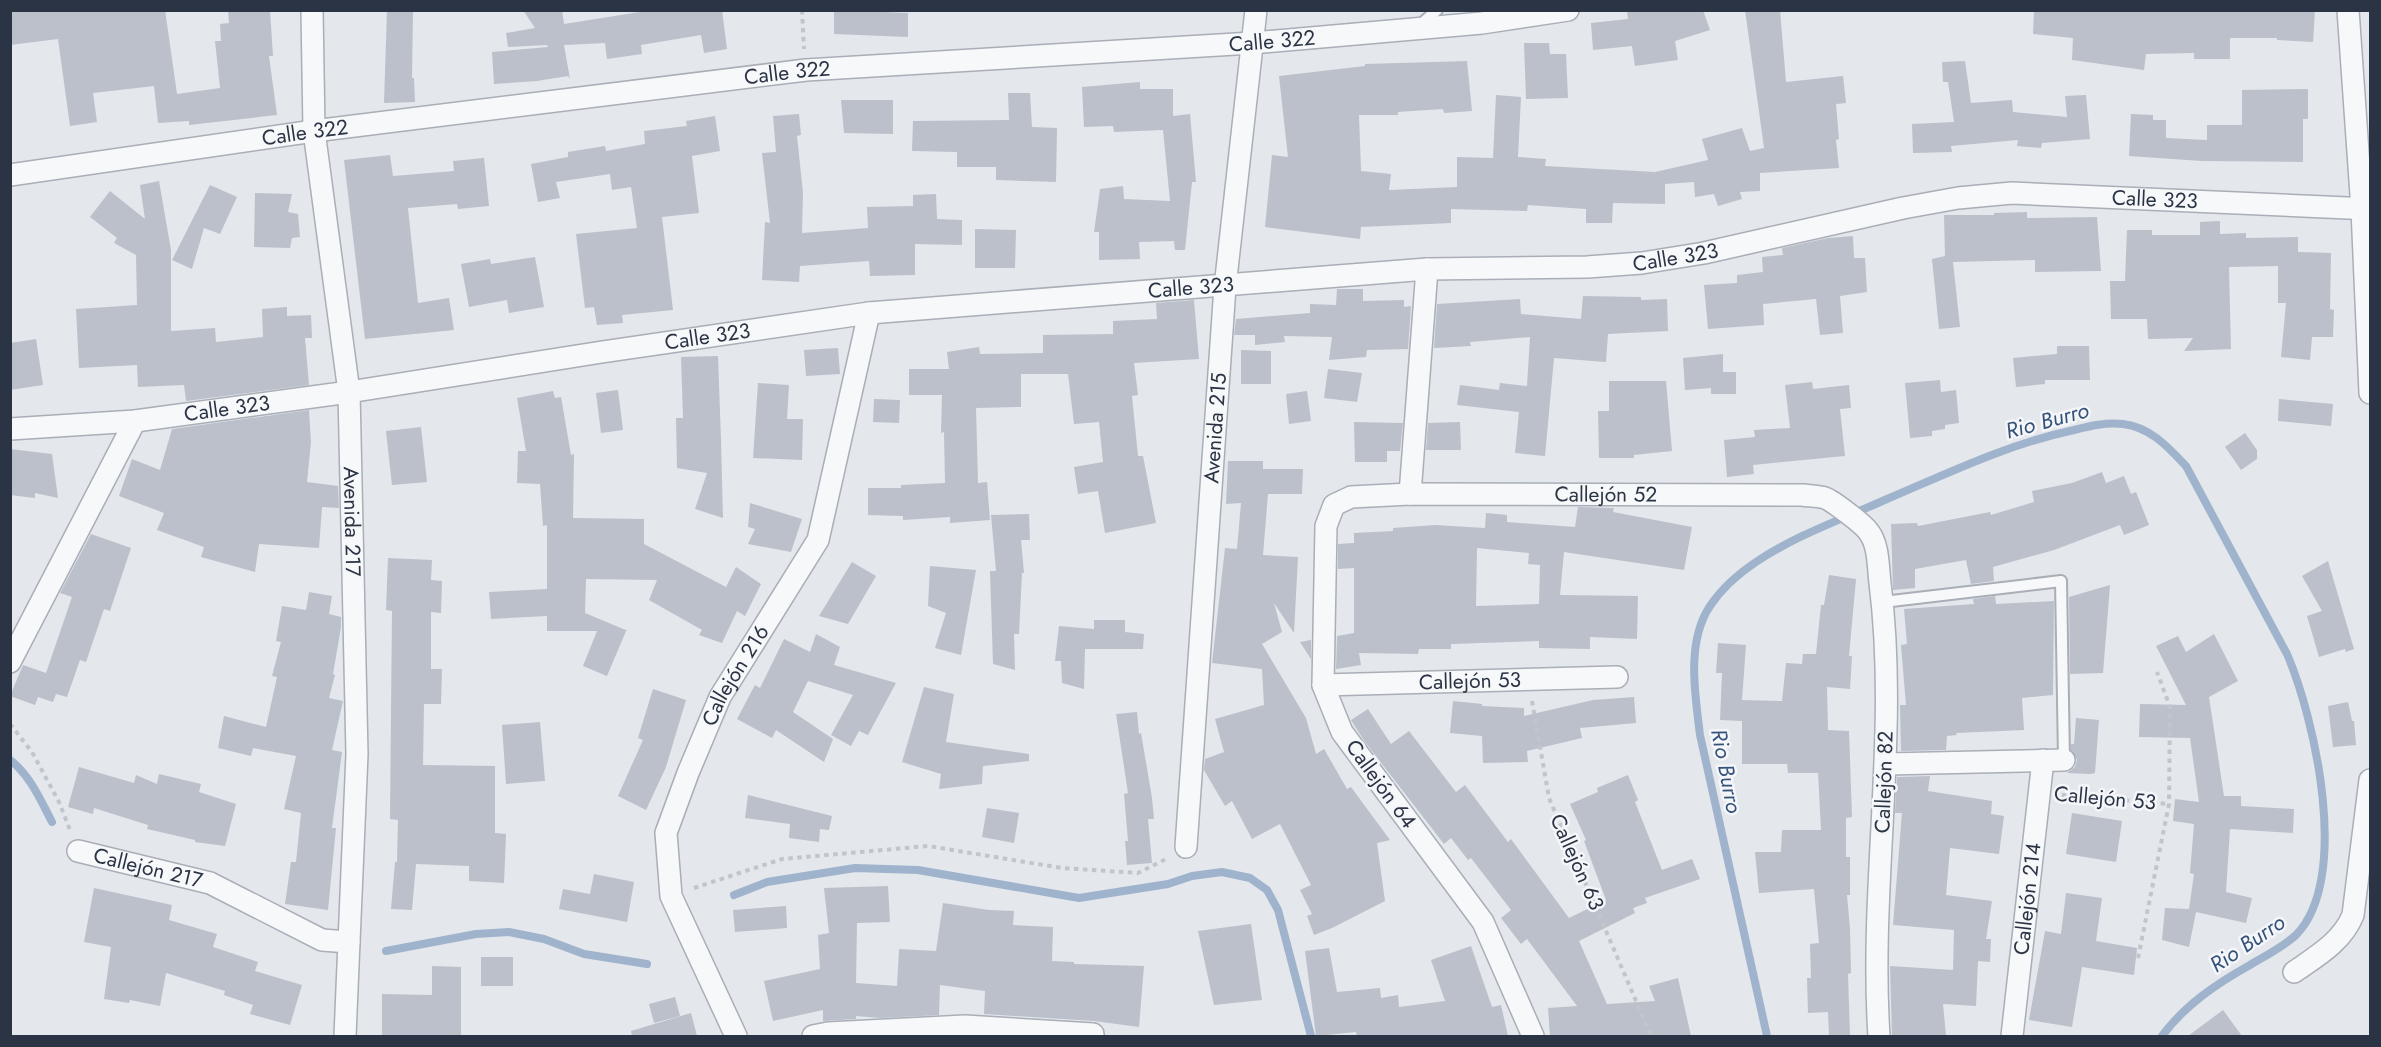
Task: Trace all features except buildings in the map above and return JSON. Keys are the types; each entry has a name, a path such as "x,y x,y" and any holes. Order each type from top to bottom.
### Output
{"street":[{"name":"Avenida 217","path":"312,10 314,131 349,392 357,754 345,1036"},
{"name":"Avenida 215","path":"1186,847 1225,287 1256,10"},
{"name":"Calle 322","path":"10,175 314,131 806,70 1252,43 1414,30 1568,10"},
{"path":"2348,10 2366,209 2370,393"},
{"name":"Calle 323","path":"10,429 135,421 349,392 869,313 1225,287 1427,269 1587,267 1642,263 1704,253 1903,208 1958,198 2012,193 2366,209"},
{"path":"1410,494 1427,269"},
{"name":"Callejón 216","path":"736,1036 671,896 666,833 720,697 818,540 869,313"},
{"path":"10,662 135,421"},
{"name":"Callejón 52","path":"1334,505 1351,497 1410,494 1802,495 1826,498 1868,530"},
{"name":"Callejón 64","path":"1334,505 1326,526 1323,686 1342,732 1483,922 1533,1036"},
{"name":"Callejón 82","path":"1868,530 1875,545 1882,602 1887,764 1877,937 1879,1036"},
{"name":"Callejón 53","path":"1323,686 1617,677"},
{"name":"Callejón 214","path":"2012,1036 2043,760"},
{"path":"1887,764 2064,760"},
{"path":"2294,972 2334,944 2353,915 2370,780"},
{"name":"Callejón 217","path":"78,851 210,883 322,940 349,942"},
{"path":"813,1036 828,1033 966,1026 1093,1034"}],"lane":[{"path":"1414,30 1437,10"},
{"path":"1882,602 2061,581 2064,760"}],"path":[{"path":"802,10 806,70"},
{"path":"2138,958 2169,804 2170,707 2157,672"},
{"name":"Callejón 63","path":"1528,680 1549,798 1651,1036"},
{"name":"Callejón 217","path":"10,724 32,752 59,802 78,851"},
{"name":"Callejón 53","path":"2040,793 2169,804"},
{"path":"671,896 782,859 928,846 1062,867 1138,873 1186,847"}],"waterway":[{"name":"Rio Burro","path":"1767,1036 1700,735 1695,686 1695,652 1702,620 1710,606 1725,587 1749,567 1771,552 1820,528 2002,451 2050,436 2098,425 2117,424 2142,429 2165,445 2186,466 2287,654 2308,717 2323,798 2325,839 2322,877 2313,910 2296,935 2202,996 2181,1014 2162,1036"},
{"path":"10,760 29,781 52,822"},
{"path":"734,895 767,882 855,868 918,870 1079,898 1168,884 1192,876 1222,872 1250,878 1267,890 1278,910 1311,1036"},
{"path":"386,951 476,934 509,932 544,939 584,954 647,964"}]}
